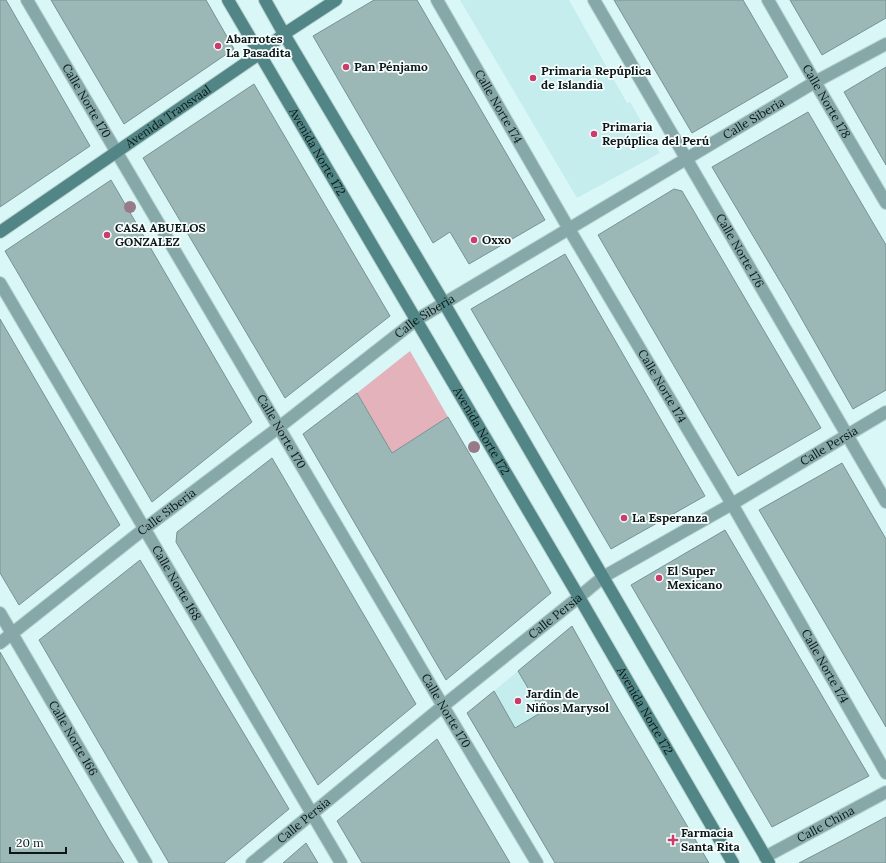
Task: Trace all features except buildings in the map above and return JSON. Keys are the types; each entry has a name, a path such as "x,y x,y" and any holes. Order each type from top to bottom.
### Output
{"street":[{"name":"Calle Norte 170","path":"27,0 278,428 537,863"},
{"name":"Avenida Norte 172","path":"228,0 579,597 733,863"},
{"path":"265,0 444,303 767,860"},
{"name":"Avenida Transvaal","path":"0,232 259,54 284,34 336,0"},
{"name":"Calle Norte 174","path":"436,0 569,229 732,504 886,773"},
{"name":"Calle Norte 176","path":"594,0 886,502"},
{"name":"Calle Norte 178","path":"768,0 886,203"},
{"name":"Calle Siberia","path":"0,643 144,529 278,428 416,320 687,160 815,82 886,44"},
{"name":"Calle Norte 168","path":"0,283 341,863"},
{"name":"Calle Persia","path":"252,863 603,577 732,504 886,412"},
{"name":"Calle Norte 166","path":"0,613 146,863"},
{"name":"Calle China","path":"767,860 886,792"}],"shaded area":[{"path":"460,0 569,0 627,103 630,102 660,153 577,198"},
{"path":"410,351 448,417 392,453 357,393"},
{"name":"Jardín de Niños Marysol","path":"518,671 542,712 515,728 494,691"}],"place":[{"name":"Abarrotes La Pasadita","path":"218,46"},
{"name":"Pan Pénjamo","path":"346,67"},
{"name":"Primaria Repúplica de Islandia","path":"533,78"},
{"name":"Primaria Repúplica del Perú","path":"594,134"},
{"name":"CASA ABUELOS GONZALEZ","path":"107,235"},
{"name":"Oxxo","path":"474,240"},
{"name":"La Esperanza","path":"624,518"},
{"name":"El Super Mexicano","path":"659,578"},
{"name":"Jardín de Niños Marysol","path":"518,701"},
{"name":"Farmacia Santa Rita","path":"673,840"}]}
